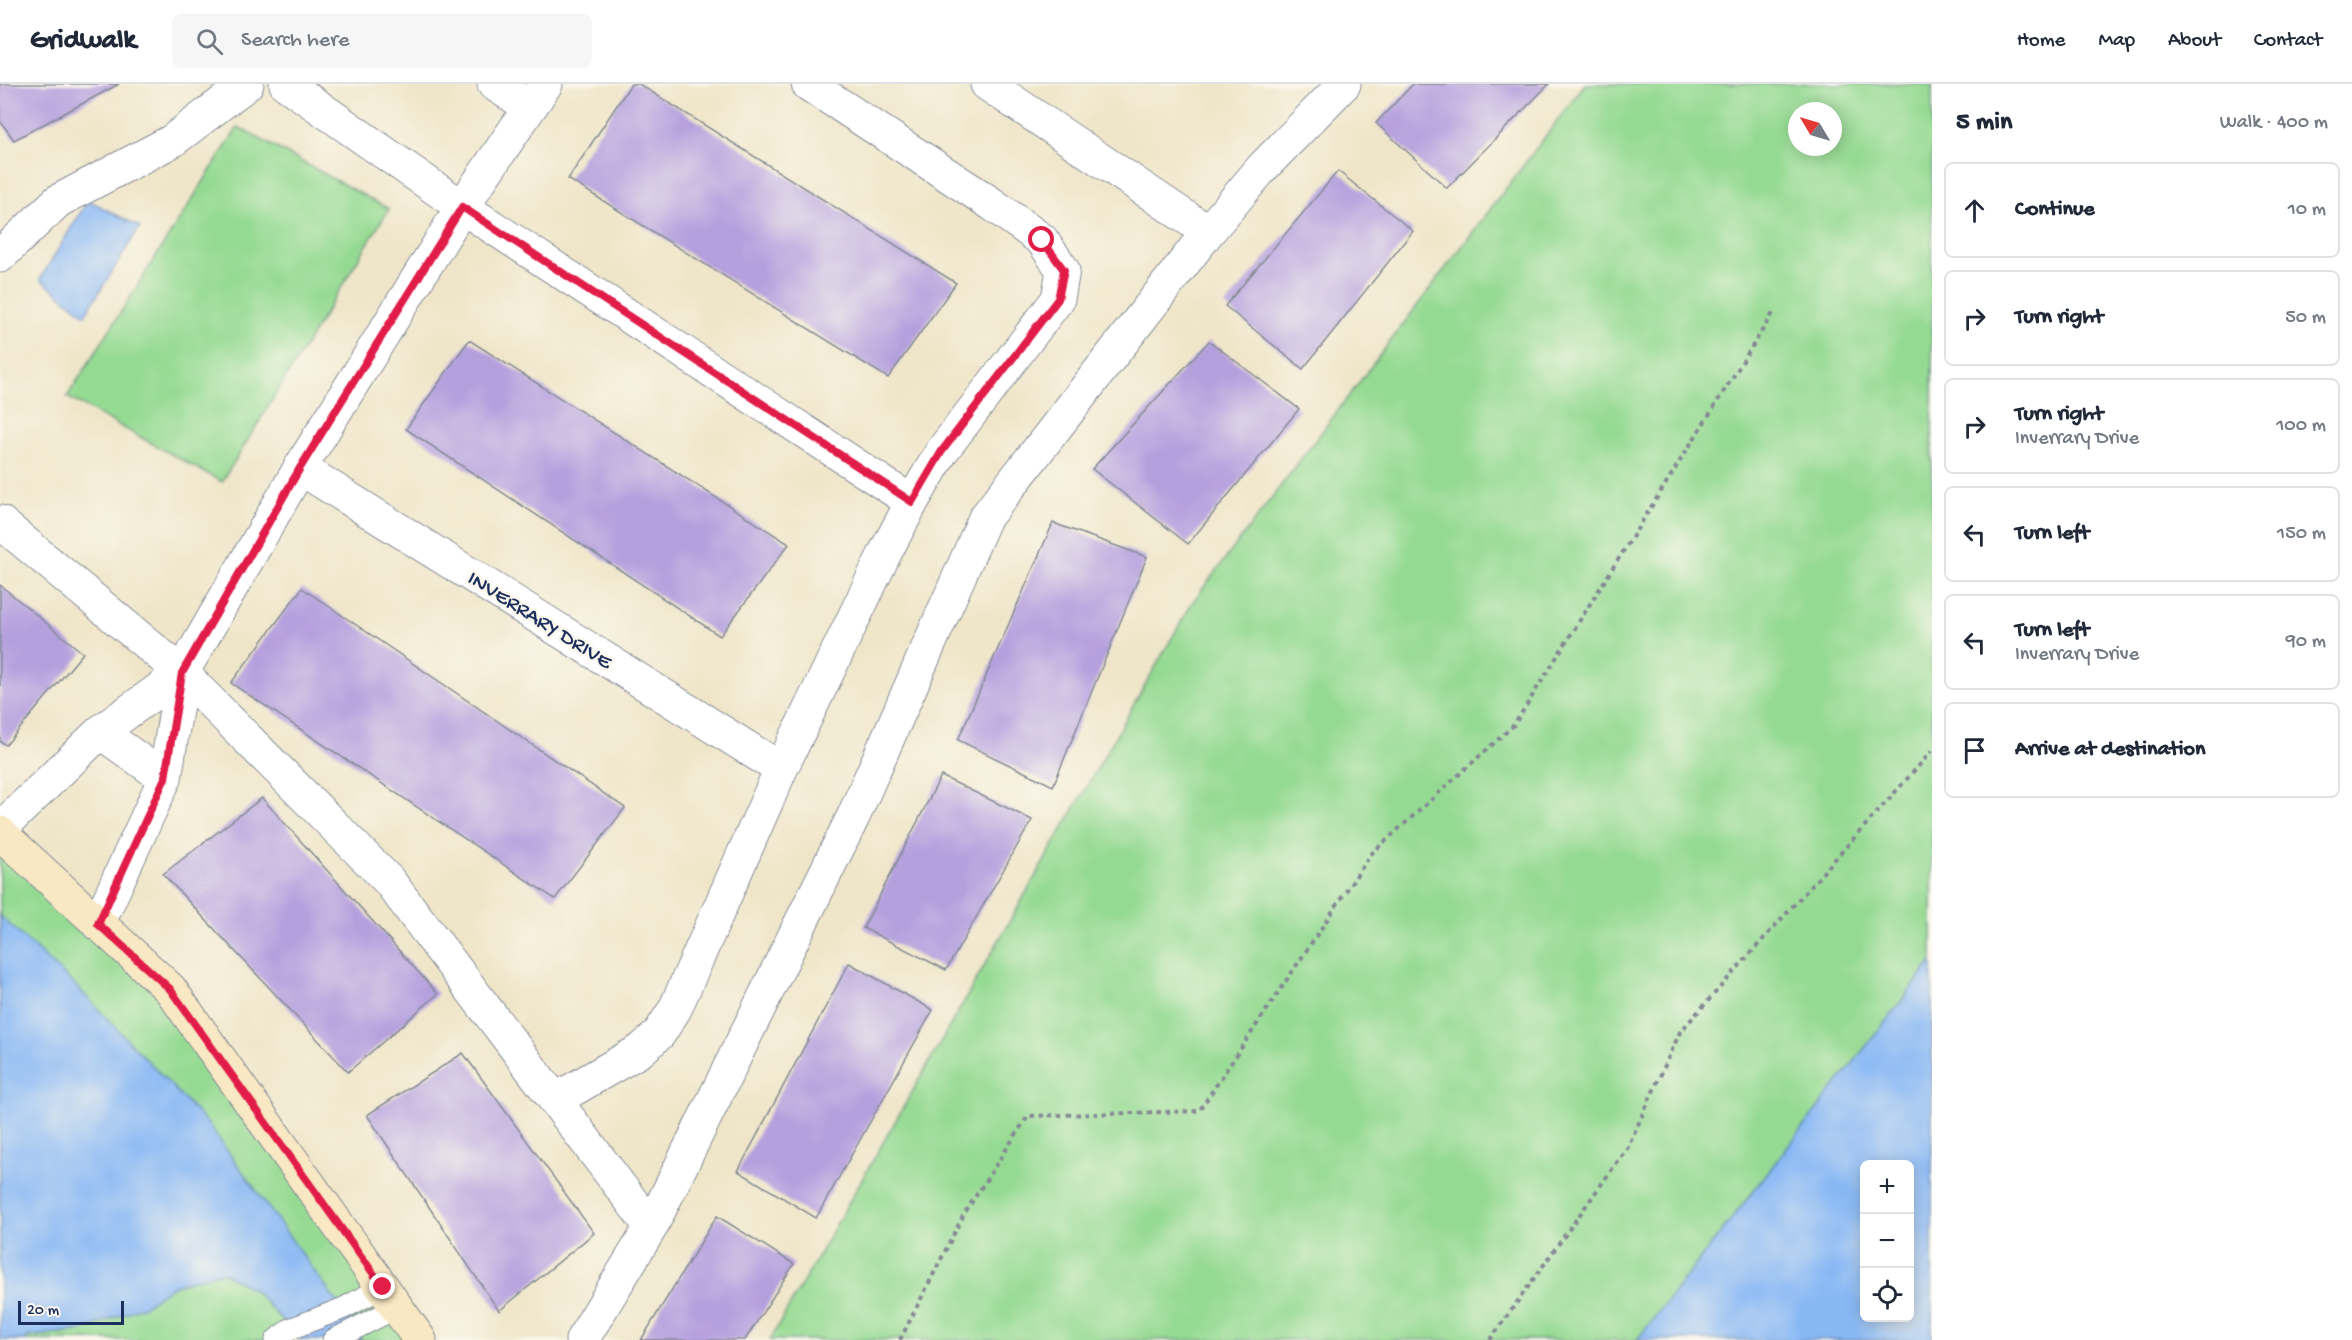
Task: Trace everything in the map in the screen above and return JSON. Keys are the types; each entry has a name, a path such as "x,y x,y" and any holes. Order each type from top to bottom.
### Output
{"street":[{"path":"0,256 58,201 172,141 247,84"},
{"path":"98,924 165,778 182,673 300,468 462,207 538,95 494,84"},
{"path":"555,1100 641,1050 659,1034 675,1009 781,769 912,502 942,451 1058,299 1064,270 1042,240 992,204 808,84"},
{"path":"987,84 1028,95 1208,232"},
{"path":"582,1340 651,1227 854,815 985,518 1208,232 1262,168 1344,84"},
{"path":"299,88 462,207 912,502"},
{"name":"INVERRARY DRIVE","path":"300,468 781,769"},
{"path":"0,522 182,673 389,881 651,1227"},
{"path":"0,829 100,732 182,673"},
{"path":"100,732 165,778"},
{"path":"0,833 170,989 381,1297 420,1340"}],"lane":[{"path":"333,1340 368,1321 381,1297"},
{"path":"278,1339 291,1329 381,1297"}],"path":[{"path":"900,1340 964,1214 1028,1116 1199,1111 1371,854 1514,725 1775,310"},
{"path":"1490,1340 1628,1148 1680,1032 1932,751"}],"green space":[{"path":"1585,84 1932,84 1932,962 1637,1340 770,1340 1192,603"},
{"path":"238,127 389,209 222,482 67,397"},
{"path":"0,833 170,989 420,1340 329,1340 0,949"},
{"path":"222,1271 254,1290 290,1329 276,1340 25,1340 27,1337 82,1330 146,1305 174,1285"}],"water":[{"path":"88,200 140,227 85,315 40,279"},
{"path":"0,916 75,985 208,1124 333,1297 344,1308 361,1340 301,1340 254,1290 222,1272 174,1285 146,1305 82,1330 27,1337 25,1340 0,1340"},
{"path":"1932,962 1932,1340 1637,1340"}],"building":[{"path":"0,84 119,84 14,140 0,121"},
{"path":"631,84 639,84 956,283 888,378 568,179"},
{"path":"1413,84 1549,84 1447,188 1376,123"},
{"path":"1338,171 1413,231 1303,369 1225,306"},
{"path":"469,340 789,544 720,636 406,429"},
{"path":"1209,341 1299,409 1188,544 1092,469"},
{"path":"1053,523 1147,557 1053,786 958,740"},
{"path":"0,585 83,653 6,745 0,741"},
{"path":"302,588 625,808 555,899 231,683"},
{"path":"941,776 1032,820 946,970 863,928"},
{"path":"262,798 438,994 348,1072 163,874"},
{"path":"849,963 933,1010 816,1218 738,1171"},
{"path":"463,1053 594,1233 499,1311 367,1115"},
{"path":"717,1216 794,1264 745,1340 641,1340"}],"route":[{"path":"383,1287 170,989 98,924 165,778 182,673 300,468 462,207 912,502 942,451 1058,299 1064,270 1042,240"}]}
